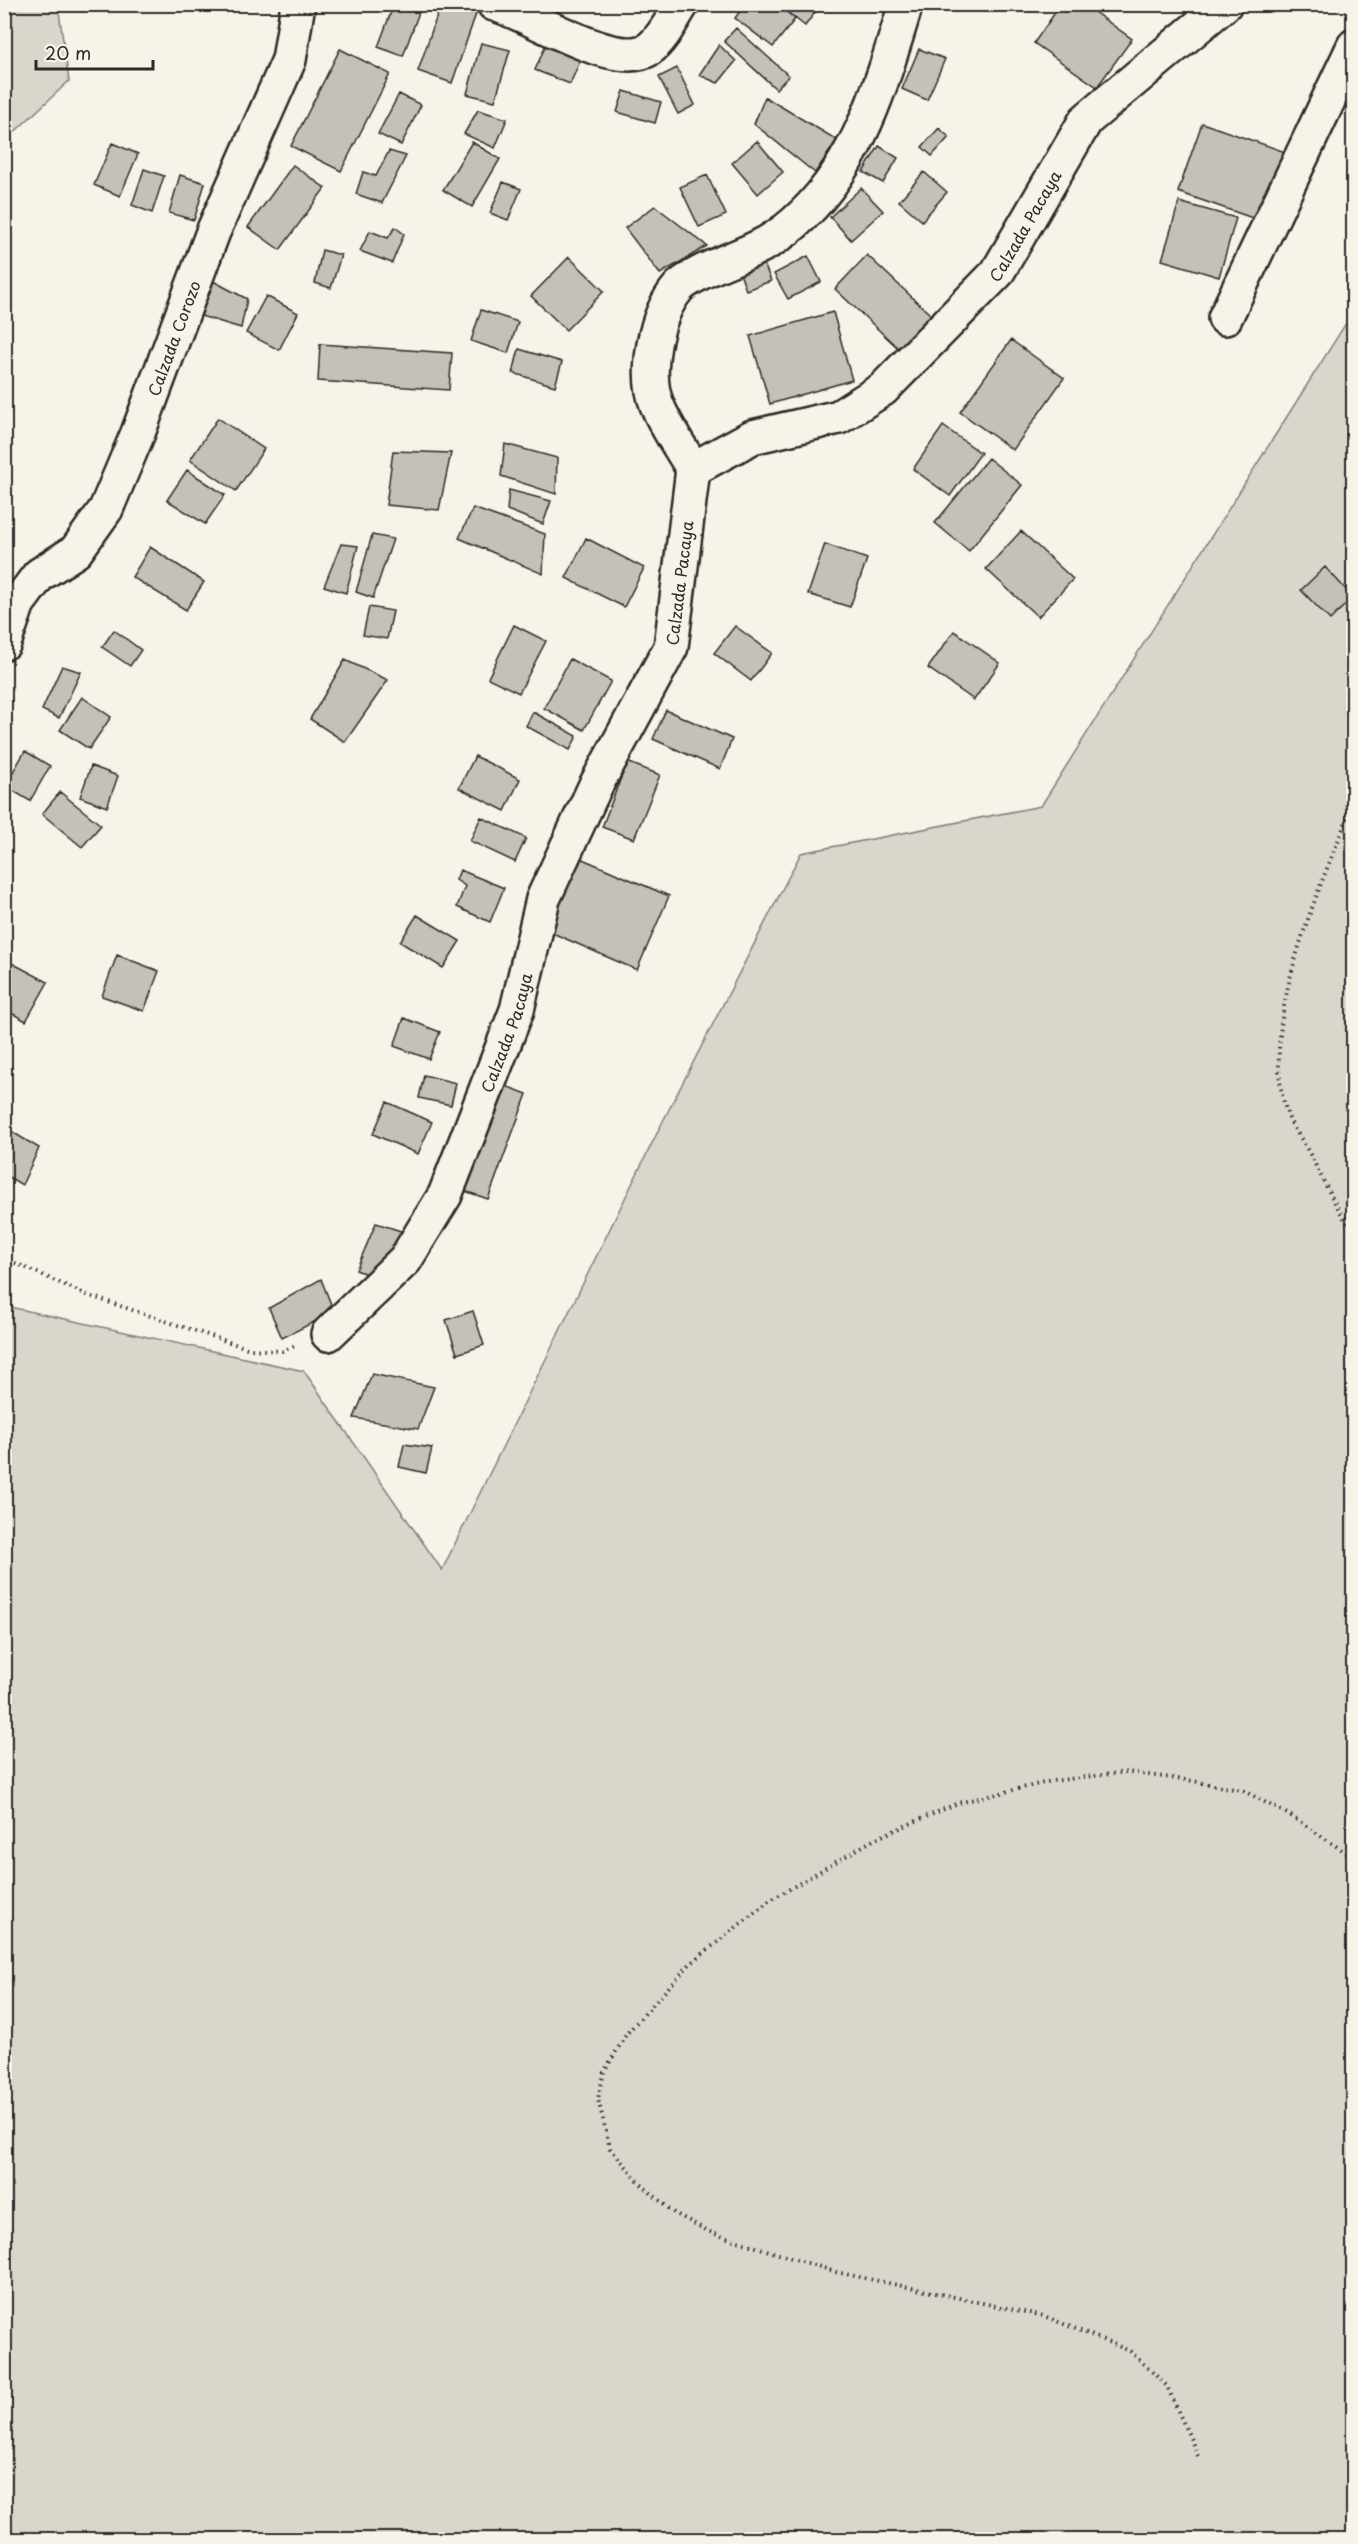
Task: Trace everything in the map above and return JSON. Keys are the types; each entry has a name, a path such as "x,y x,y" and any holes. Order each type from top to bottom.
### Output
{"street":[{"name":"Calzada Corozo","path":"4,643 18,603 39,575 76,551 106,508 138,433 213,232 289,60 298,4"},
{"path":"494,4 603,51 628,55 649,49 681,4"},
{"path":"693,469 657,405 650,379 653,349 666,307 679,287 700,273 766,246 803,215 847,162 884,75 906,4"},
{"name":"Calzada Pacaya","path":"328,1334 405,1260 445,1195 517,1010 543,899 595,787 671,647 693,469 752,437 839,417 883,390 997,273 1086,120 1225,4"},
{"path":"1225,318 1353,46"}],"path":[{"path":"1353,801 1294,958 1279,1040 1281,1087 1287,1114 1334,1205 1353,1233"},
{"path":"4,1258 87,1295 250,1349 282,1351 328,1334"},
{"path":"1198,2456 1167,2386 1130,2351 1044,2316 836,2272 712,2233 674,2213 643,2186 610,2148 598,2099 604,2072 627,2033 690,1964 769,1901 874,1839 958,1803 1052,1781 1126,1772 1193,1781 1244,1791 1291,1816 1353,1858"}],"shaded area":[{"path":"5,4 58,5 69,81 5,141"},
{"path":"1353,312 1353,2539 5,2540 5,1306 304,1371 442,1570 663,1121 801,853 1041,806"}],"building":[{"path":"394,4 422,4 403,56 378,47"},
{"path":"441,4 455,4 477,11 452,83 418,71"},
{"path":"745,4 777,4 795,19 773,47 735,18"},
{"path":"777,4 821,4 805,26"},
{"path":"1061,4 1083,4 1132,39 1097,87 1034,43"},
{"path":"736,28 789,76 776,89 724,41"},
{"path":"550,35 585,50 570,84 535,70"},
{"path":"481,43 510,50 495,101 467,94"},
{"path":"719,45 736,61 718,83 699,75"},
{"path":"340,49 390,74 341,171 291,146"},
{"path":"919,49 945,59 927,100 902,89"},
{"path":"677,68 695,105 678,114 659,77"},
{"path":"624,91 661,102 655,123 617,112"},
{"path":"399,94 421,105 401,145 378,134"},
{"path":"765,97 837,140 815,173 754,124"},
{"path":"478,110 507,119 495,148 464,134"},
{"path":"1202,123 1291,154 1267,223 1178,192"},
{"path":"939,128 949,137 932,156 922,147"},
{"path":"757,141 783,172 758,194 732,163"},
{"path":"472,142 500,159 472,207 443,190"},
{"path":"112,143 138,154 120,196 94,185"},
{"path":"879,146 898,158 883,183 863,172"},
{"path":"389,151 406,156 382,203 356,194 363,172 376,176"},
{"path":"293,165 325,188 280,250 248,227"},
{"path":"144,169 164,176 152,213 132,205"},
{"path":"924,172 947,192 922,221 899,201"},
{"path":"180,175 205,183 194,220 169,213"},
{"path":"707,175 726,215 699,227 680,187"},
{"path":"503,182 521,189 508,220 490,213"},
{"path":"861,188 883,211 851,240 830,217"},
{"path":"1179,202 1236,218 1219,277 1162,260"},
{"path":"655,206 707,246 660,274 625,228"},
{"path":"395,227 404,234 392,263 360,251 370,231 388,238"},
{"path":"322,250 341,255 331,288 315,283"},
{"path":"867,255 931,315 899,349 835,289"},
{"path":"808,256 821,282 788,299 774,274"},
{"path":"569,257 604,291 566,330 531,296"},
{"path":"762,259 771,281 746,290 738,268"},
{"path":"213,281 247,299 241,328 201,316"},
{"path":"266,296 298,313 279,350 246,333"},
{"path":"481,310 518,322 508,353 471,341"},
{"path":"833,312 852,380 770,404 750,336"},
{"path":"1011,340 1064,378 1013,450 960,412"},
{"path":"320,344 452,353 449,390 318,381"},
{"path":"519,349 562,362 555,386 513,373"},
{"path":"218,418 264,449 236,491 190,460"},
{"path":"943,426 981,453 950,496 913,469"},
{"path":"505,444 557,458 556,494 501,476"},
{"path":"393,451 451,453 439,510 386,505"},
{"path":"988,458 1022,485 969,551 935,523"},
{"path":"187,470 225,495 205,524 167,500"},
{"path":"509,490 551,501 543,524 507,510"},
{"path":"473,508 545,534 543,574 459,538"},
{"path":"1021,531 1073,579 1038,617 986,569"},
{"path":"372,535 393,539 373,598 356,592"},
{"path":"586,538 644,568 624,607 566,578"},
{"path":"341,544 358,546 346,593 324,586"},
{"path":"825,544 867,559 850,607 808,594"},
{"path":"150,547 204,582 186,610 132,577"},
{"path":"1325,567 1353,597 1330,620 1301,590"},
{"path":"369,607 393,611 387,639 363,635"},
{"path":"514,625 546,641 519,693 488,678"},
{"path":"735,626 772,653 751,681 714,653"},
{"path":"114,630 141,650 130,666 102,647"},
{"path":"954,631 1000,663 974,700 928,668"},
{"path":"570,659 611,681 584,730 544,708"},
{"path":"345,660 388,680 345,742 310,719"},
{"path":"62,666 81,672 59,718 42,710"},
{"path":"82,697 111,717 89,749 60,730"},
{"path":"666,710 732,739 720,769 653,739"},
{"path":"533,712 577,736 570,750 526,726"},
{"path":"25,751 50,766 30,801 5,786"},
{"path":"475,756 520,779 505,811 459,788"},
{"path":"627,762 660,775 634,839 602,827"},
{"path":"91,766 118,776 107,807 80,797"},
{"path":"60,792 101,825 82,847 42,814"},
{"path":"481,817 526,838 515,862 470,841"},
{"path":"580,858 669,896 637,970 548,931"},
{"path":"460,870 504,888 490,922 457,907 465,886 456,880"},
{"path":"417,915 460,941 443,968 400,942"},
{"path":"117,955 159,971 144,1011 102,996"},
{"path":"4,959 48,982 26,1021 4,1009"},
{"path":"404,1018 440,1032 429,1059 394,1046"},
{"path":"424,1075 456,1083 451,1105 419,1098"},
{"path":"495,1082 527,1094 488,1199 456,1188"},
{"path":"387,1102 432,1122 418,1154 373,1134"},
{"path":"4,1127 39,1148 22,1185 4,1174"},
{"path":"376,1223 401,1231 384,1281 356,1270"},
{"path":"321,1279 334,1312 282,1338 269,1308"},
{"path":"473,1311 484,1345 457,1354 446,1320"},
{"path":"372,1374 434,1387 418,1429 354,1418"},
{"path":"404,1444 432,1448 426,1473 399,1467"}]}
